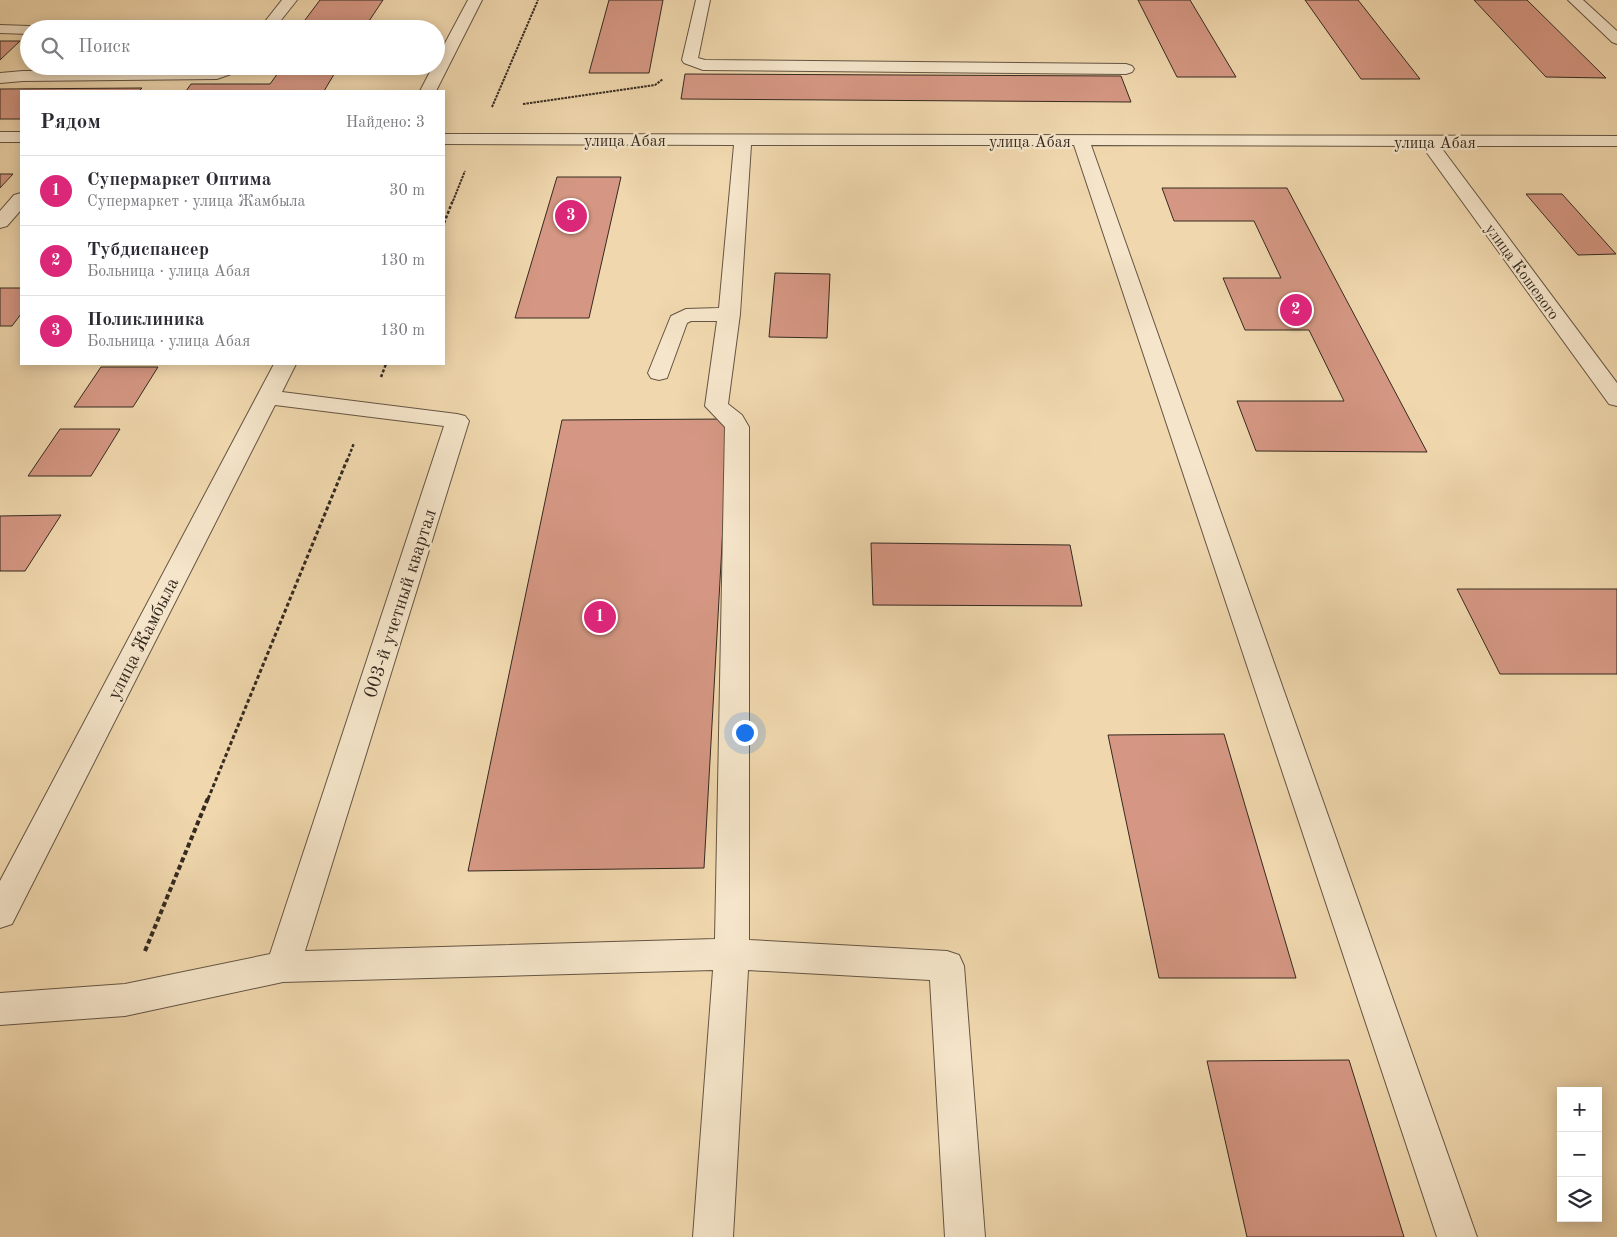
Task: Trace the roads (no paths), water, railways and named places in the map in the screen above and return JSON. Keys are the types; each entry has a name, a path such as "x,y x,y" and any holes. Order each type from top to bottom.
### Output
{"street":[{"path":"273,20 290,0"},
{"path":"445,58 475,0"},
{"path":"704,0 690,60 694,63 711,66 1126,69"},
{"path":"1575,0 1617,39"},
{"path":"0,29 20,30"},
{"path":"445,37 456,37"},
{"path":"0,78 120,75"},
{"path":"429,90 436,75"},
{"path":"0,137 20,137"},
{"name":"улица Абая","path":"445,139 1617,141"},
{"path":"713,1237 732,954 737,427 732,417 720,411 716,406 728,314 743,140"},
{"path":"1081,141 1457,1237"},
{"name":"улица Кошевого","path":"1428,142 1617,399"},
{"path":"0,222 20,200"},
{"path":"659,373 678,320 686,315 728,314"},
{"name":"улица Жамбыла","path":"0,914 284,365"},
{"name":"003-й учетный квартал","path":"268,397 457,421 283,967"},
{"path":"0,1009 125,1000 283,967 732,954 948,966 965,1237"}],"place":[{"name":"Поликлиника","path":"571,216"},
{"name":"Тубдиспансер","path":"1296,310"},
{"name":"Супермаркет Оптима","path":"600,617"}]}
